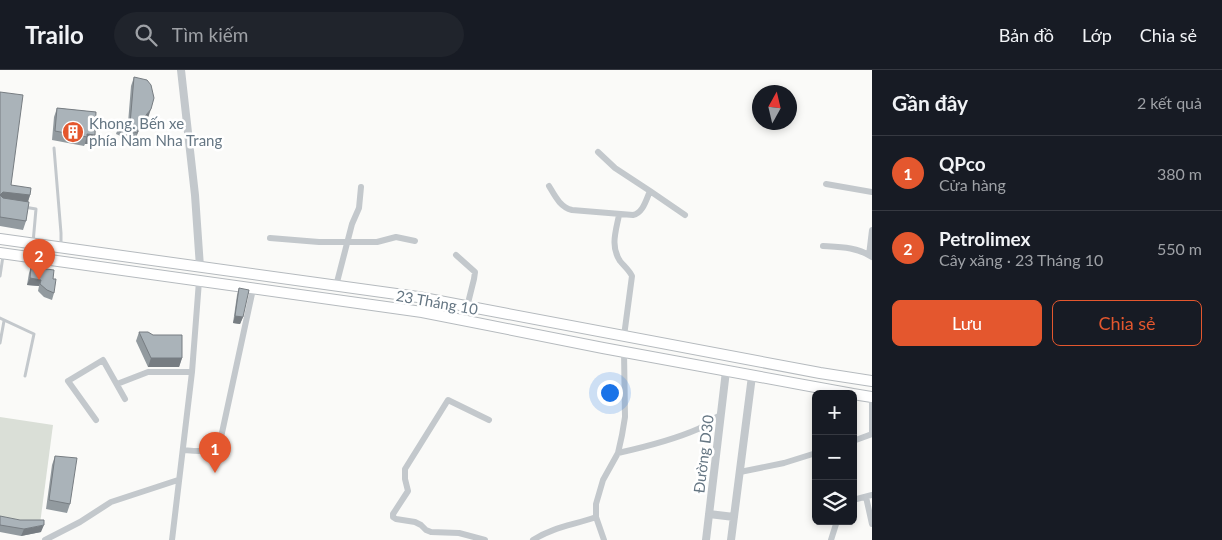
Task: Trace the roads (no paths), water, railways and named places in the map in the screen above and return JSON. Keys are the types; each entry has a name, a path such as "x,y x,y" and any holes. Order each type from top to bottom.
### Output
{"main road":[{"name":"23 Tháng 10","path":"0,239 467,306 754,361 872,381"},
{"path":"59,261 60,248"},
{"name":"23 Tháng 10","path":"2,253 436,314 831,390"},
{"path":"200,267 200,282"},
{"path":"624,336 624,351"},
{"path":"726,371 728,356"},
{"path":"752,376 754,361"},
{"name":"23 Tháng 10","path":"857,395 872,397"}],"street":[{"path":"181,70 195,195 200,267"},
{"path":"598,152 615,168 685,215"},
{"path":"826,184 872,192"},
{"path":"549,186 565,208 620,215 638,214 650,191"},
{"path":"336,286 347,241 358,208 361,187"},
{"path":"620,215 613,247 616,255 632,276 624,336"},
{"path":"823,246 848,248 870,256 872,230"},
{"path":"270,238 319,242 377,242 396,237 415,241"},
{"path":"456,255 474,272 467,306"},
{"path":"172,540 192,372 200,282"},
{"path":"182,450 210,450 220,442 253,289"},
{"path":"604,540 596,517 596,504 600,490 618,453 625,416 624,351"},
{"path":"96,420 68,381 103,360 125,399"},
{"name":"Đường D30","path":"706,540 726,371"},
{"path":"117,384 148,372 192,372"},
{"path":"732,540 752,376"},
{"path":"857,439 872,433 872,397"},
{"path":"485,540 459,533 431,532 415,522 396,519 393,517 393,514 408,491 404,479 405,469 448,400 489,420"},
{"path":"618,453 699,429 712,418 721,415"},
{"path":"740,472 784,463 812,454"},
{"path":"45,540 80,522 111,502 178,480"},
{"path":"869,496 872,524"},
{"path":"709,514 734,517"},
{"path":"534,540 544,533 560,527 596,517"},
{"path":"832,540 836,525"}],"lane":[{"path":"54,148 61,233 60,248"},
{"path":"18,206 36,209 33,244"},
{"path":"0,276 2,253"},
{"path":"0,318 34,334 25,376"},
{"path":"0,343 4,321"}],"place":[{"name":"Khong. Bến xe phía Nam Nha Trang","path":"73,132"},
{"name":"Petrolimex","path":"39,280"},
{"name":"QPco","path":"215,473"}]}
